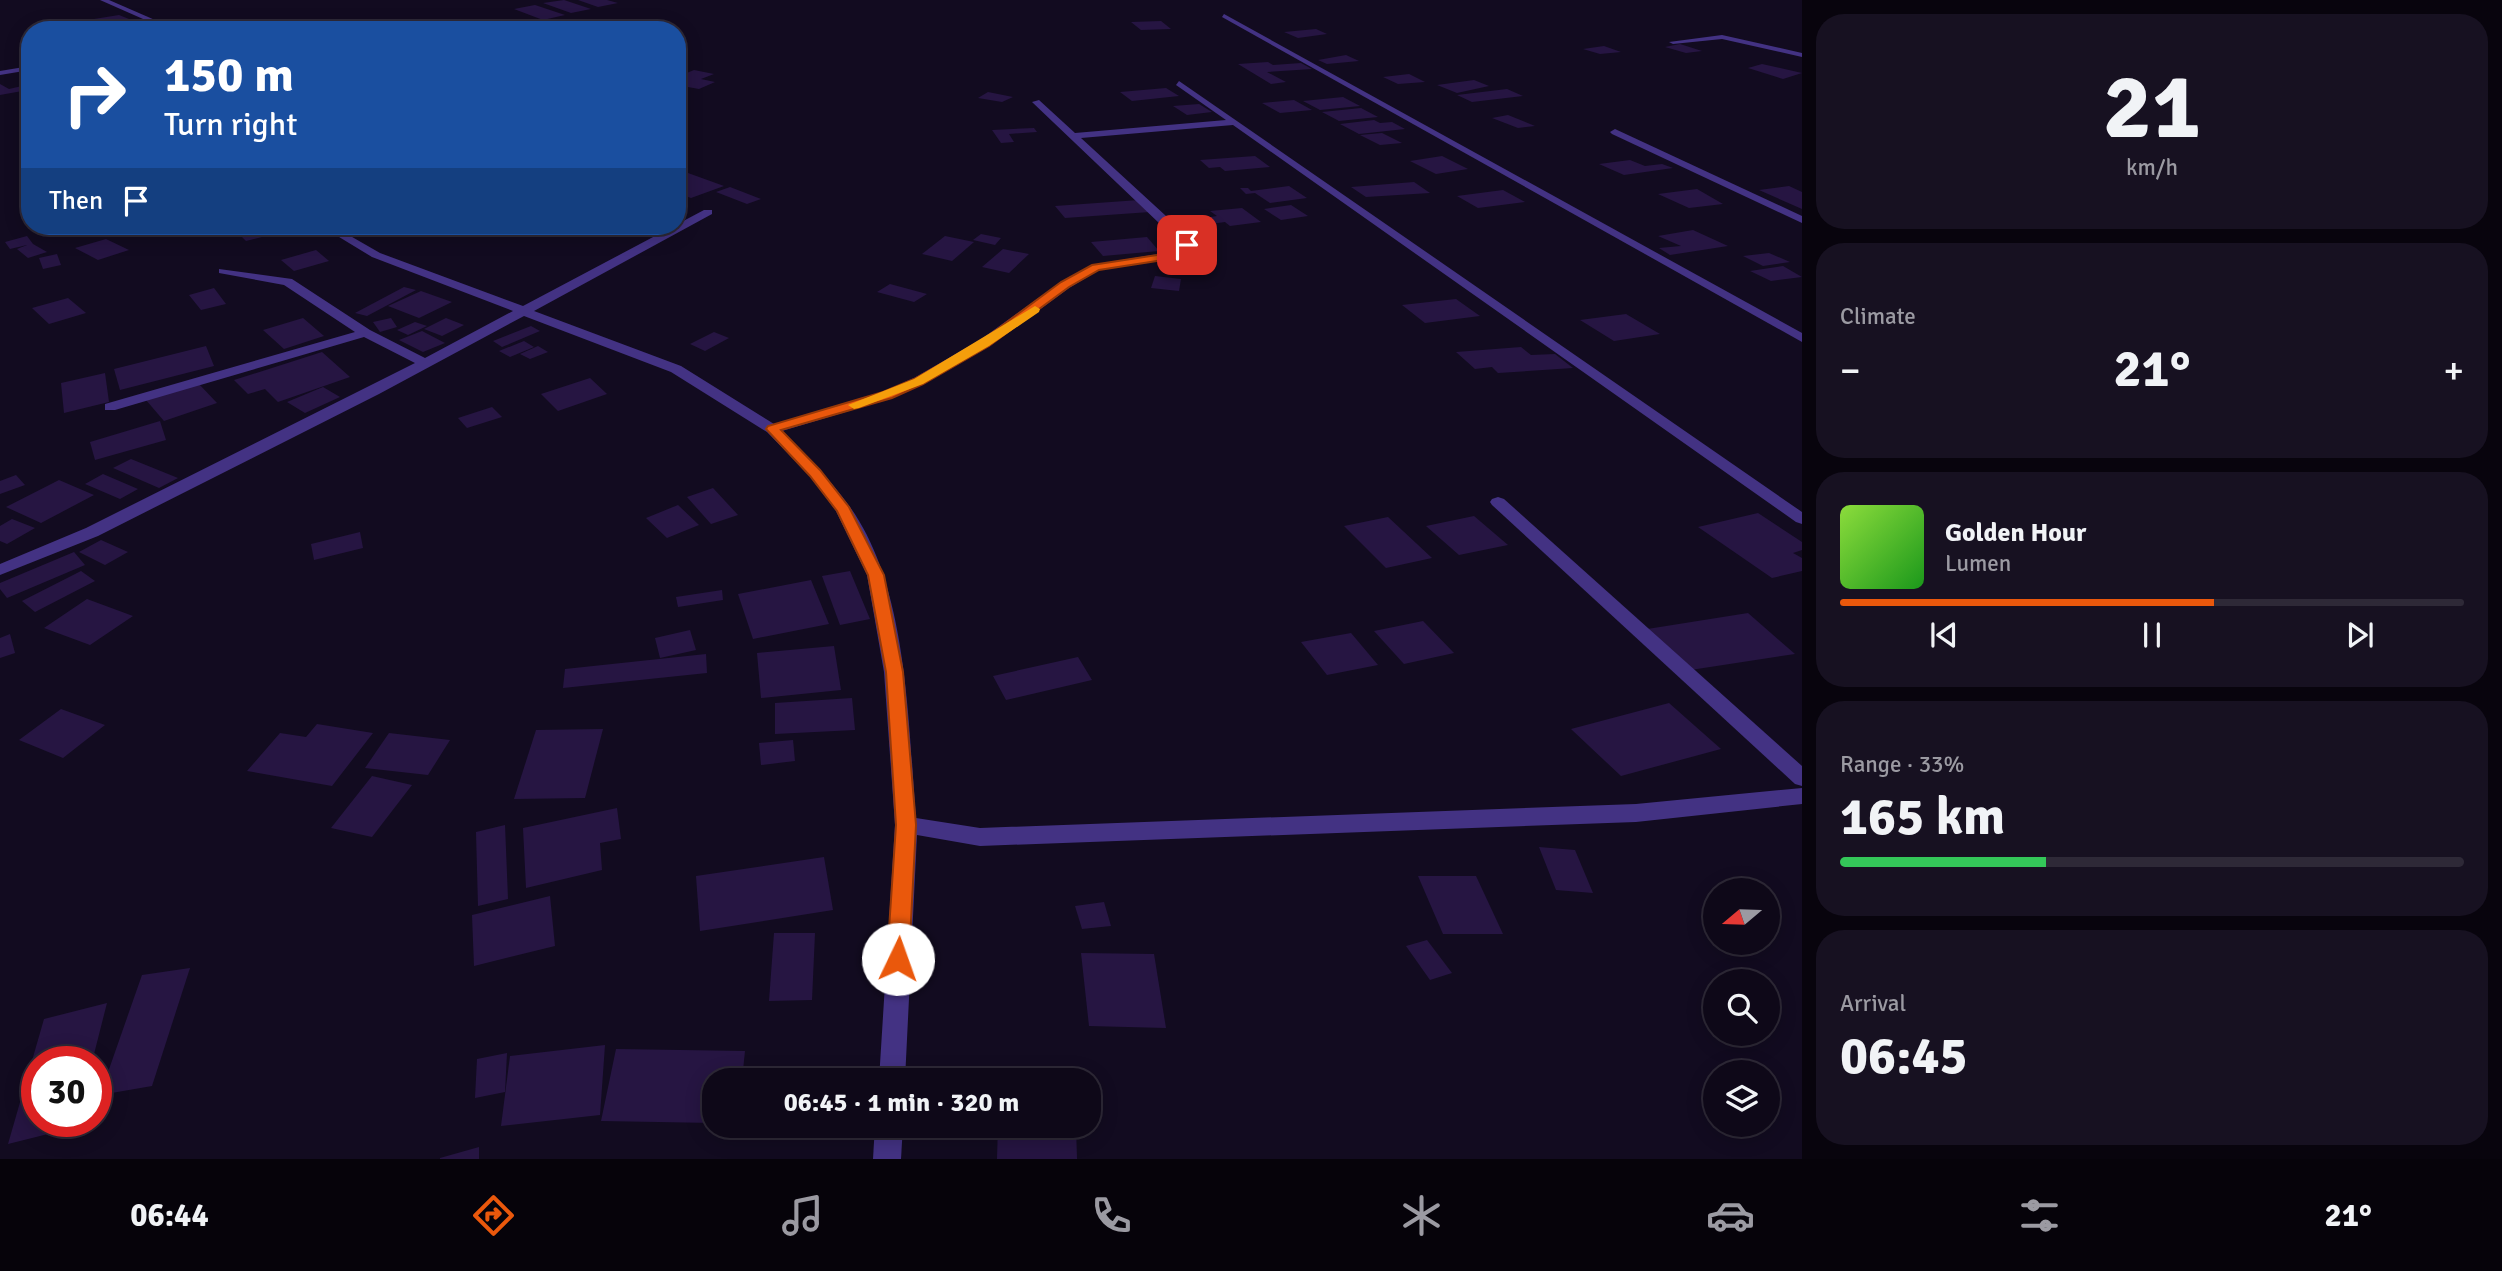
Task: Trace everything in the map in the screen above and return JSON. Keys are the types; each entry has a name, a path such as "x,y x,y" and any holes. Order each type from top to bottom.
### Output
{"street":[{"path":"103,0 153,21"},
{"path":"1224,16 1802,338"},
{"path":"1673,42 1721,37 1802,55"},
{"path":"0,73 21,70"},
{"path":"1179,83 1802,519"},
{"path":"772,429 887,395 919,381 985,343 1065,285 1096,267 1173,255 1187,245 1186,240 1036,102"},
{"path":"1074,136 1234,122"},
{"path":"1615,132 1802,220"},
{"path":"686,224 708,212"},
{"path":"342,235 376,254 524,313 596,337 676,369 772,429 815,473 844,510 876,575 894,672 906,825 892,1068"},
{"path":"0,570 92,531 524,313 666,235"},
{"path":"223,271 288,282 365,333 425,363"},
{"path":"110,407 365,333"},
{"path":"1498,502 1802,778"},
{"path":"906,825 980,837 1636,813 1802,796"},
{"path":"887,1159 888,1138"}],"building":[{"path":"564,0 591,9 571,13 543,3"},
{"path":"578,0 607,0 618,3 598,7"},
{"path":"535,5 565,15 543,20 514,9"},
{"path":"119,15 129,19 98,21 94,19"},
{"path":"1161,21 1171,29 1141,30 1131,22"},
{"path":"1316,29 1327,34 1298,38 1284,32"},
{"path":"1680,44 1702,51 1686,53 1665,47"},
{"path":"1604,46 1621,52 1600,54 1583,49"},
{"path":"1346,55 1359,61 1327,64 1318,60"},
{"path":"1268,62 1273,65 1301,63 1312,69 1267,72 1286,82 1271,84 1238,64"},
{"path":"1762,64 1802,73 1783,79 1748,68"},
{"path":"694,70 714,74 701,79 715,82 699,89 686,87 686,73"},
{"path":"1409,74 1425,82 1398,84 1383,77"},
{"path":"1474,80 1489,86 1457,93 1437,85"},
{"path":"0,84 9,89 21,86 21,91 0,95"},
{"path":"1166,88 1179,96 1132,101 1120,92"},
{"path":"1507,89 1523,96 1472,102 1457,95"},
{"path":"988,92 1013,97 1002,102 978,98"},
{"path":"1343,97 1360,106 1320,110 1303,101"},
{"path":"1294,100 1312,110 1280,113 1262,103"},
{"path":"1199,104 1212,112 1187,115 1173,106"},
{"path":"1361,108 1378,117 1339,121 1322,112"},
{"path":"1508,115 1535,126 1518,128 1492,118"},
{"path":"1374,120 1380,123 1392,122 1405,129 1359,134 1340,124"},
{"path":"1034,128 1037,132 1009,134 1014,142 1001,143 992,130"},
{"path":"1382,133 1402,143 1380,145 1360,135"},
{"path":"1255,156 1270,167 1225,171 1220,167 1209,168 1200,160"},
{"path":"1442,156 1468,169 1436,174 1410,161"},
{"path":"1630,160 1645,166 1662,164 1673,168 1624,175 1599,164"},
{"path":"686,172 724,186 691,198 686,196"},
{"path":"1414,182 1430,193 1366,197 1351,187"},
{"path":"1289,186 1307,198 1270,203 1255,193 1246,194 1240,188 1248,188 1251,191"},
{"path":"1789,186 1802,192 1802,209 1759,190"},
{"path":"730,187 761,199 747,204 716,192"},
{"path":"1697,189 1723,204 1689,208 1658,194"},
{"path":"1503,190 1525,202 1478,208 1457,196"},
{"path":"1139,200 1150,212 1065,218 1055,206"},
{"path":"1291,205 1308,216 1281,220 1264,209"},
{"path":"1242,208 1261,222 1230,226 1225,222 1211,224 1204,218 1217,216 1210,211"},
{"path":"1693,230 1728,246 1670,255 1659,248 1681,246 1658,236"},
{"path":"981,234 1001,238 995,245 973,240"},
{"path":"240,235 270,235 246,241"},
{"path":"27,236 33,244 47,252 28,258 17,249 27,245 10,249 5,242"},
{"path":"945,236 974,242 952,261 922,254"},
{"path":"1147,237 1159,251 1103,256 1091,242"},
{"path":"106,239 129,250 98,260 75,248"},
{"path":"1003,249 1029,254 1009,273 982,267"},
{"path":"316,250 329,261 294,271 281,260"},
{"path":"1769,253 1790,262 1763,266 1743,256"},
{"path":"57,254 61,265 43,269 39,258"},
{"path":"1783,266 1802,277 1771,281 1750,271"},
{"path":"1155,276 1181,279 1179,291 1151,288"},
{"path":"890,284 927,294 914,302 877,292"},
{"path":"404,287 416,290 367,316 355,313"},
{"path":"214,288 226,304 201,310 189,295"},
{"path":"421,291 452,302 419,318 388,306"},
{"path":"68,298 86,313 49,324 32,308"},
{"path":"1456,299 1480,316 1425,323 1402,305"},
{"path":"1626,314 1660,334 1614,341 1580,320"},
{"path":"303,318 324,336 284,349 263,330"},
{"path":"391,318 397,327 380,332 373,322"},
{"path":"446,318 464,325 442,336 424,329"},
{"path":"415,322 427,326 408,335 397,330"},
{"path":"531,326 540,331 502,347 493,341"},
{"path":"422,331 445,343 423,352 399,340"},
{"path":"714,332 729,338 705,351 690,344"},
{"path":"524,341 534,347 510,357 499,351"},
{"path":"206,346 214,366 120,390 114,369"},
{"path":"538,346 548,352 530,359 520,354"},
{"path":"1521,347 1531,355 1555,354 1573,368 1498,373 1492,367 1475,369 1456,352"},
{"path":"322,352 350,377 278,402 265,389 248,394 234,380"},
{"path":"105,373 109,402 64,413 61,383"},
{"path":"590,378 607,394 558,411 541,394"},
{"path":"198,383 217,403 164,421 146,400"},
{"path":"323,387 340,397 305,413 287,402"},
{"path":"492,407 502,417 467,428 458,418"},
{"path":"160,421 166,440 95,460 90,442"},
{"path":"131,459 178,478 159,488 113,468"},
{"path":"103,474 138,489 120,499 85,484"},
{"path":"16,475 25,485 0,494 0,481"},
{"path":"59,480 94,495 41,523 6,507"},
{"path":"713,488 738,515 711,524 687,497"},
{"path":"678,505 699,525 667,538 646,518"},
{"path":"1758,513 1802,542 1802,550 1793,553 1802,558 1802,571 1772,578 1698,527"},
{"path":"1474,516 1508,545 1459,555 1426,526"},
{"path":"1388,517 1432,558 1386,568 1344,526"},
{"path":"12,519 35,528 7,544 0,541 0,526"},
{"path":"360,532 363,548 314,560 311,544"},
{"path":"101,540 128,552 105,565 79,552"},
{"path":"74,552 85,565 7,598 0,589 0,583"},
{"path":"81,571 95,581 35,612 22,601"},
{"path":"850,571 870,619 840,625 822,576"},
{"path":"811,580 829,624 753,639 738,594"},
{"path":"722,590 723,600 678,607 676,597"},
{"path":"87,599 133,616 90,645 44,628"},
{"path":"1748,613 1795,654 1684,671 1641,630"},
{"path":"1423,621 1454,653 1404,664 1374,631"},
{"path":"690,630 696,650 660,658 655,638"},
{"path":"1351,633 1378,665 1327,675 1301,642"},
{"path":"10,634 15,653 0,658 0,638"},
{"path":"834,646 841,690 761,698 757,653"},
{"path":"706,654 707,673 563,688 565,669"},
{"path":"1078,657 1092,680 1006,700 993,676"},
{"path":"852,698 855,730 775,734 775,703"},
{"path":"1669,703 1721,749 1621,776 1571,729"},
{"path":"61,709 105,725 63,758 19,740"},
{"path":"317,724 373,733 332,786 247,771 280,733 306,737"},
{"path":"603,729 585,798 514,799 536,730"},
{"path":"389,733 450,740 428,775 365,768"},
{"path":"793,740 795,761 761,765 759,743"},
{"path":"372,776 412,785 372,837 331,828"},
{"path":"617,808 621,839 600,843 602,870 526,888 523,828"},
{"path":"505,825 508,899 478,906 476,832"},
{"path":"1539,847 1575,850 1593,893 1556,890"},
{"path":"824,857 833,910 700,931 696,876"},
{"path":"1418,876 1476,876 1503,934 1443,934"},
{"path":"550,896 555,946 474,966 472,915"},
{"path":"1104,902 1111,926 1082,929 1075,906"},
{"path":"774,933 815,933 812,1000 769,1001"},
{"path":"1427,940 1452,973 1430,980 1406,946"},
{"path":"1081,953 1154,954 1166,1028 1089,1026"},
{"path":"190,968 152,1086 112,1093 112,1061 142,975"},
{"path":"107,1003 96,1046 36,1046 44,1019"},
{"path":"605,1045 600,1115 501,1126 510,1056"},
{"path":"616,1049 745,1051 743,1068 702,1068 702,1123 601,1121"},
{"path":"507,1053 505,1092 475,1098 477,1059"},
{"path":"21,1099 21,1137 36,1137 8,1144"},
{"path":"998,1138 1076,1138 1077,1159 997,1159"},
{"path":"479,1147 479,1159 440,1159 440,1158"}],"slow traffic":[{"path":"854,405 919,381 985,343 1035,309"}],"route":[{"path":"898,959 906,825 894,672 876,575 844,510 815,473 772,429 887,395 919,381 985,343 1065,285 1096,267 1173,255 1187,245"}]}
